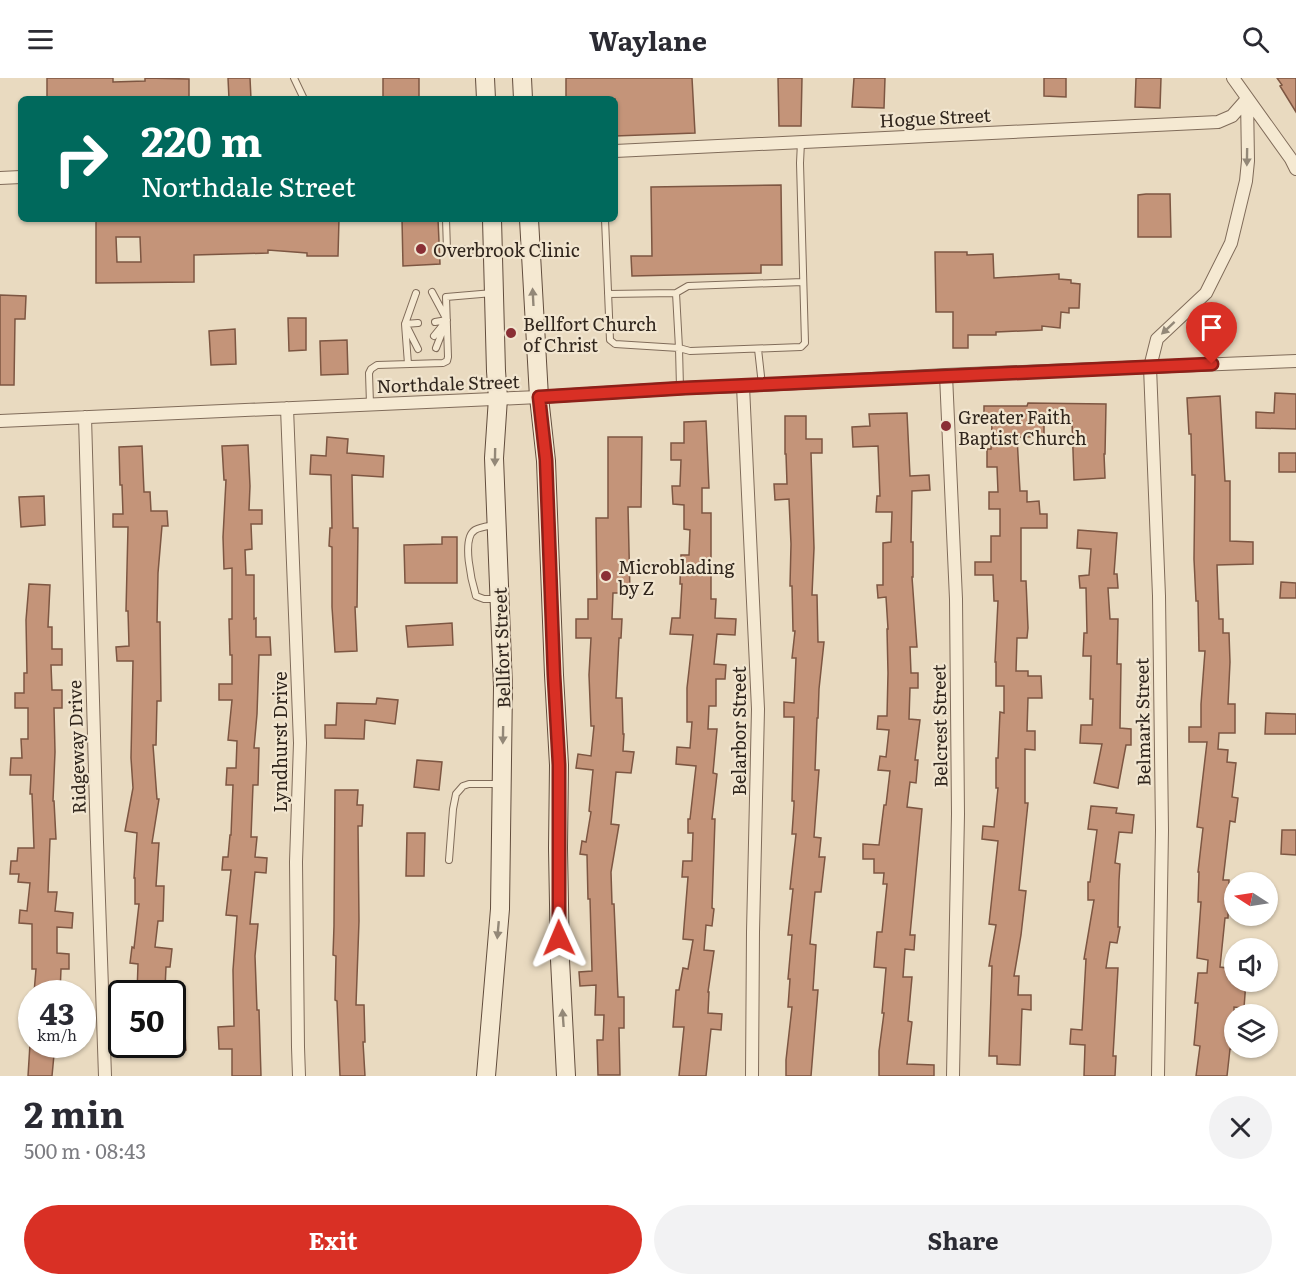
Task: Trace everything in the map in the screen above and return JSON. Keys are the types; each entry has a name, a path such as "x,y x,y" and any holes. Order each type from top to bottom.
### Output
{"main road":[{"path":"485,78 486,96"},
{"path":"522,78 523,96"},
{"name":"Bellfort Street","path":"486,1076 500,909 503,687 494,458 498,398 492,222"},
{"path":"528,222 539,397 546,460 559,765 560,960 566,1076"}],"street":[{"path":"1233,78 1296,169"},
{"path":"1150,367 1156,339 1206,293 1231,243 1246,181 1247,99"},
{"name":"Hogue Street","path":"618,151 1218,123 1232,116 1247,99"},
{"path":"0,178 18,177"},
{"name":"Northdale Street","path":"0,421 539,397 946,375 1296,361"},
{"name":"Belmark Street","path":"1150,367 1159,596 1162,830 1158,1076"},
{"name":"Belcrest Street","path":"946,375 956,599 958,814 953,1076"},
{"name":"Belarbor Street","path":"743,386 758,709 752,1076"},
{"name":"Lyndhurst Drive","path":"287,408 300,743 296,862 299,1076"},
{"name":"Ridgeway Drive","path":"85,417 105,1076"}],"lane":[{"path":"294,78 303,96"},
{"path":"606,222 610,340 615,344 679,348 690,351 801,347 805,343 801,142"},
{"path":"446,222 447,250 493,248"},
{"path":"608,294 676,292 688,286 803,282"},
{"path":"432,292 447,320 436,348"},
{"path":"676,292 680,388"},
{"path":"408,364 405,324 416,293"},
{"path":"370,404 369,373 370,369 377,365 447,361 446,297 495,293"},
{"path":"434,305 447,320"},
{"path":"405,324 417,306"},
{"path":"435,322 447,320"},
{"path":"434,336 447,320"},
{"path":"405,324 417,323"},
{"path":"405,324 418,336"},
{"path":"405,324 418,349"},
{"path":"758,349 762,385"},
{"path":"497,524 475,530 469,537 468,555 471,581 476,596 484,599 500,599"},
{"path":"449,861 456,794 462,786 469,784 502,784"}],"building":[{"path":"47,78 113,78 113,82 145,81 145,78 189,79 189,96 47,96"},
{"path":"228,78 250,78 251,96 229,96"},
{"path":"383,78 419,78 419,96 383,96"},
{"path":"566,78 692,78 695,133 618,136 618,96 566,96"},
{"path":"778,78 802,78 801,126 779,126"},
{"path":"854,78 885,78 884,108 852,107"},
{"path":"1044,78 1066,78 1066,97 1044,96"},
{"path":"1136,78 1161,78 1160,108 1135,107"},
{"path":"1277,78 1296,78 1296,112 1280,86 1282,85"},
{"path":"781,185 782,265 761,265 761,273 632,276 631,256 652,256 651,187"},
{"path":"1170,194 1171,237 1138,237 1138,195"},
{"path":"96,222 339,222 338,256 307,256 307,253 268,250 268,253 194,255 194,282 96,283","holes":["116,237 140,237 141,262 117,262"]},
{"name":"Overbrook Clinic","path":"402,222 438,222 440,264 403,266"},
{"path":"935,252 967,252 967,255 993,254 994,278 1059,274 1059,279 1071,280 1071,283 1080,284 1079,308 1069,308 1069,313 1061,312 1060,328 1042,326 1042,330 996,332 996,335 968,335 968,348 953,348 953,312 936,312"},
{"path":"0,295 26,296 25,319 15,319 14,385 0,385"},
{"path":"288,318 306,318 306,350 289,351"},
{"path":"235,329 236,364 211,365 209,331"},
{"path":"347,340 348,374 321,375 320,341"},
{"path":"1275,393 1296,394 1296,429 1256,428 1256,412 1274,413"},
{"path":"1220,396 1225,481 1230,481 1230,541 1253,542 1253,564 1217,565 1219,619 1223,619 1223,633 1229,633 1228,704 1235,704 1235,733 1219,733 1218,749 1228,750 1227,762 1236,763 1232,797 1238,798 1235,822 1230,821 1223,880 1224,926 1220,967 1224,968 1224,992 1245,992 1244,1004 1224,1004 1224,1058 1229,1058 1227,1076 1196,1076 1200,1046 1194,1045 1198,973 1207,973 1208,960 1197,958 1201,902 1198,902 1198,872 1203,828 1197,827 1207,742 1189,742 1189,727 1201,727 1205,651 1199,651 1194,559 1195,475 1192,475 1187,398"},
{"path":"1028,403 1106,404 1105,478 1074,480 1072,421 1044,421 1044,437 1017,437 1020,491 1027,491 1027,502 1039,501 1040,514 1047,514 1047,528 1021,528 1021,581 1026,581 1028,628 1027,638 1017,638 1016,671 1028,671 1028,676 1041,676 1042,698 1028,698 1027,731 1035,731 1035,750 1025,749 1025,803 1028,803 1019,890 1026,891 1014,976 1019,976 1018,995 1031,995 1031,1010 1022,1009 1020,1065 997,1064 997,1056 989,1056 992,966 989,966 996,925 989,924 998,841 982,839 983,826 994,827 998,788 996,788 996,758 998,758 1000,712 1004,713 1004,686 996,686 998,601 994,601 993,575 975,575 975,562 991,562 991,536 1000,536 1000,509 989,509 989,492 998,492 997,467 987,467 987,449 991,449 992,423 984,423 984,406 1027,406"},
{"path":"907,413 910,476 929,475 930,490 912,491 912,577 917,647 910,647 911,673 918,673 918,688 910,688 909,719 920,720 915,760 918,760 916,783 910,782 907,807 922,809 910,935 915,935 914,950 905,949 903,977 912,977 908,1021 912,1022 907,1064 934,1065 934,1076 879,1076 886,968 874,967 877,932 882,932 887,884 883,884 884,873 874,873 874,859 863,859 863,844 879,845 890,771 878,770 880,756 886,757 889,730 877,729 878,716 887,716 888,629 886,597 878,598 877,585 883,585 883,543 891,542 892,512 876,512 877,496 880,496 878,446 853,447 852,427 870,426 869,414"},
{"path":"785,416 806,416 806,439 822,439 822,453 811,453 814,548 812,595 817,595 818,642 824,642 817,718 815,770 819,770 814,837 821,838 819,857 825,857 821,892 815,892 810,944 816,945 813,990 818,990 811,1076 786,1076 792,1007 788,1007 790,979 788,979 792,935 788,935 796,834 792,834 794,717 784,717 784,702 794,703 796,658 792,658 795,631 793,631 792,586 790,586 789,499 775,500 774,484 787,484"},
{"path":"706,421 709,488 702,488 702,513 711,513 711,599 716,599 715,618 736,619 735,635 717,634 714,664 726,665 725,679 716,679 716,706 709,706 708,729 717,729 713,773 717,774 712,819 715,819 712,908 714,909 712,926 706,925 704,950 714,951 708,992 708,1013 722,1014 721,1030 711,1029 706,1076 679,1076 684,1027 673,1027 676,990 679,990 683,968 688,969 693,940 683,939 688,877 682,877 683,861 692,861 693,833 688,833 688,819 690,819 696,766 676,764 677,747 690,748 692,722 687,722 687,688 693,635 670,634 672,618 680,618 681,555 689,555 690,530 684,529 684,505 673,504 672,486 680,486 681,460 671,460 671,443 684,443 684,422"},
{"path":"327,437 348,439 347,453 384,456 383,477 352,475 353,528 358,528 357,607 355,607 357,651 335,652 332,547 329,546 330,528 332,528 331,475 310,474 311,455 326,456"},
{"path":"608,437 642,437 641,507 628,507 630,593 613,593 612,619 622,619 616,698 622,698 623,751 634,752 631,773 616,772 611,824 619,825 611,872 618,997 624,997 624,1028 619,1028 620,1075 598,1075 597,1040 603,1040 604,1015 595,1015 596,985 580,986 579,972 592,971 587,855 580,854 582,841 586,842 591,812 589,811 593,770 576,768 578,754 591,756 594,726 591,726 589,675 591,638 576,638 576,619 588,619 588,599 597,599 596,518 608,518"},
{"path":"248,445 249,510 262,510 262,524 251,524 252,549 245,550 246,575 254,575 256,637 270,637 271,655 259,655 254,748 259,748 258,785 253,785 251,837 257,837 255,857 267,858 266,873 255,872 250,924 258,924 255,956 261,1076 232,1076 232,1049 219,1049 218,1027 234,1026 233,970 237,916 226,915 231,870 222,870 223,857 228,857 231,835 233,785 226,785 227,768 236,768 237,741 228,740 232,700 219,700 219,684 232,684 229,619 232,619 232,568 224,569 226,480 224,480 222,446"},
{"path":"142,446 144,492 150,492 151,511 167,511 168,526 162,526 158,573 157,622 160,622 161,701 157,701 156,745 153,745 157,799 159,799 152,843 159,843 156,886 164,886 163,921 158,921 155,947 172,949 170,967 166,967 165,980 137,980 138,964 130,963 139,904 135,904 134,878 137,833 125,831 133,788 131,758 133,661 117,661 116,647 129,646 128,611 126,611 128,527 113,527 113,514 123,514 119,447"},
{"path":"1279,453 1296,453 1296,472 1279,472"},
{"path":"44,496 45,525 21,527 19,497"},
{"path":"1078,530 1117,533 1114,574 1117,574 1118,588 1108,588 1110,619 1118,619 1117,664 1121,664 1120,728 1131,729 1131,745 1126,745 1118,788 1094,783 1102,744 1080,743 1081,725 1092,725 1093,699 1090,699 1091,656 1083,656 1084,633 1087,633 1086,588 1080,588 1079,576 1089,575 1091,549 1077,548"},
{"path":"442,537 457,537 457,583 405,583 404,545 442,544"},
{"path":"1281,582 1296,583 1296,598 1280,598"},
{"path":"29,584 50,585 48,627 52,627 52,649 62,649 62,665 51,665 52,690 62,690 62,708 54,708 53,801 56,839 50,839 48,892 57,892 55,911 73,913 72,928 57,927 57,953 69,954 69,969 61,969 61,980 35,980 36,969 32,969 32,924 19,923 20,910 27,911 30,883 18,882 19,874 10,874 11,861 17,861 18,848 34,848 31,775 10,775 11,758 22,758 21,739 28,739 28,708 15,708 15,693 24,693 24,673 27,673 26,620"},
{"path":"452,623 453,645 408,647 406,626"},
{"path":"377,698 398,700 395,724 365,720 364,739 325,738 325,725 336,725 337,703 376,704"},
{"path":"1266,713 1296,714 1296,734 1265,734"},
{"path":"417,760 442,762 439,790 414,787"},
{"path":"335,790 358,790 357,805 363,805 362,826 358,826 359,921 356,1005 364,1005 365,1076 340,1076 337,1001 335,1000 336,956 333,955"},
{"path":"1091,806 1117,808 1116,813 1134,815 1132,833 1119,832 1115,863 1120,864 1118,927 1120,927 1117,943 1110,942 1106,968 1118,968 1113,1056 1116,1056 1115,1076 1084,1076 1085,1045 1070,1044 1071,1029 1082,1030 1086,959 1084,959 1094,900 1088,900 1088,882 1090,882 1097,830 1088,829"},
{"path":"1282,830 1296,830 1296,855 1281,854"},
{"path":"407,833 425,833 424,876 406,876"},
{"path":"29,1058 54,1058 52,1076 28,1076"}],"place":[{"name":"Overbrook Clinic","path":"421,249"},
{"name":"Bellfort Church of Christ","path":"511,333"},
{"name":"Greater Faith Baptist Church","path":"946,426"},
{"name":"Microblading by Z","path":"606,576"}],"route":[{"path":"559,938 559,765 546,460 539,397 946,375 1212,364"}]}
